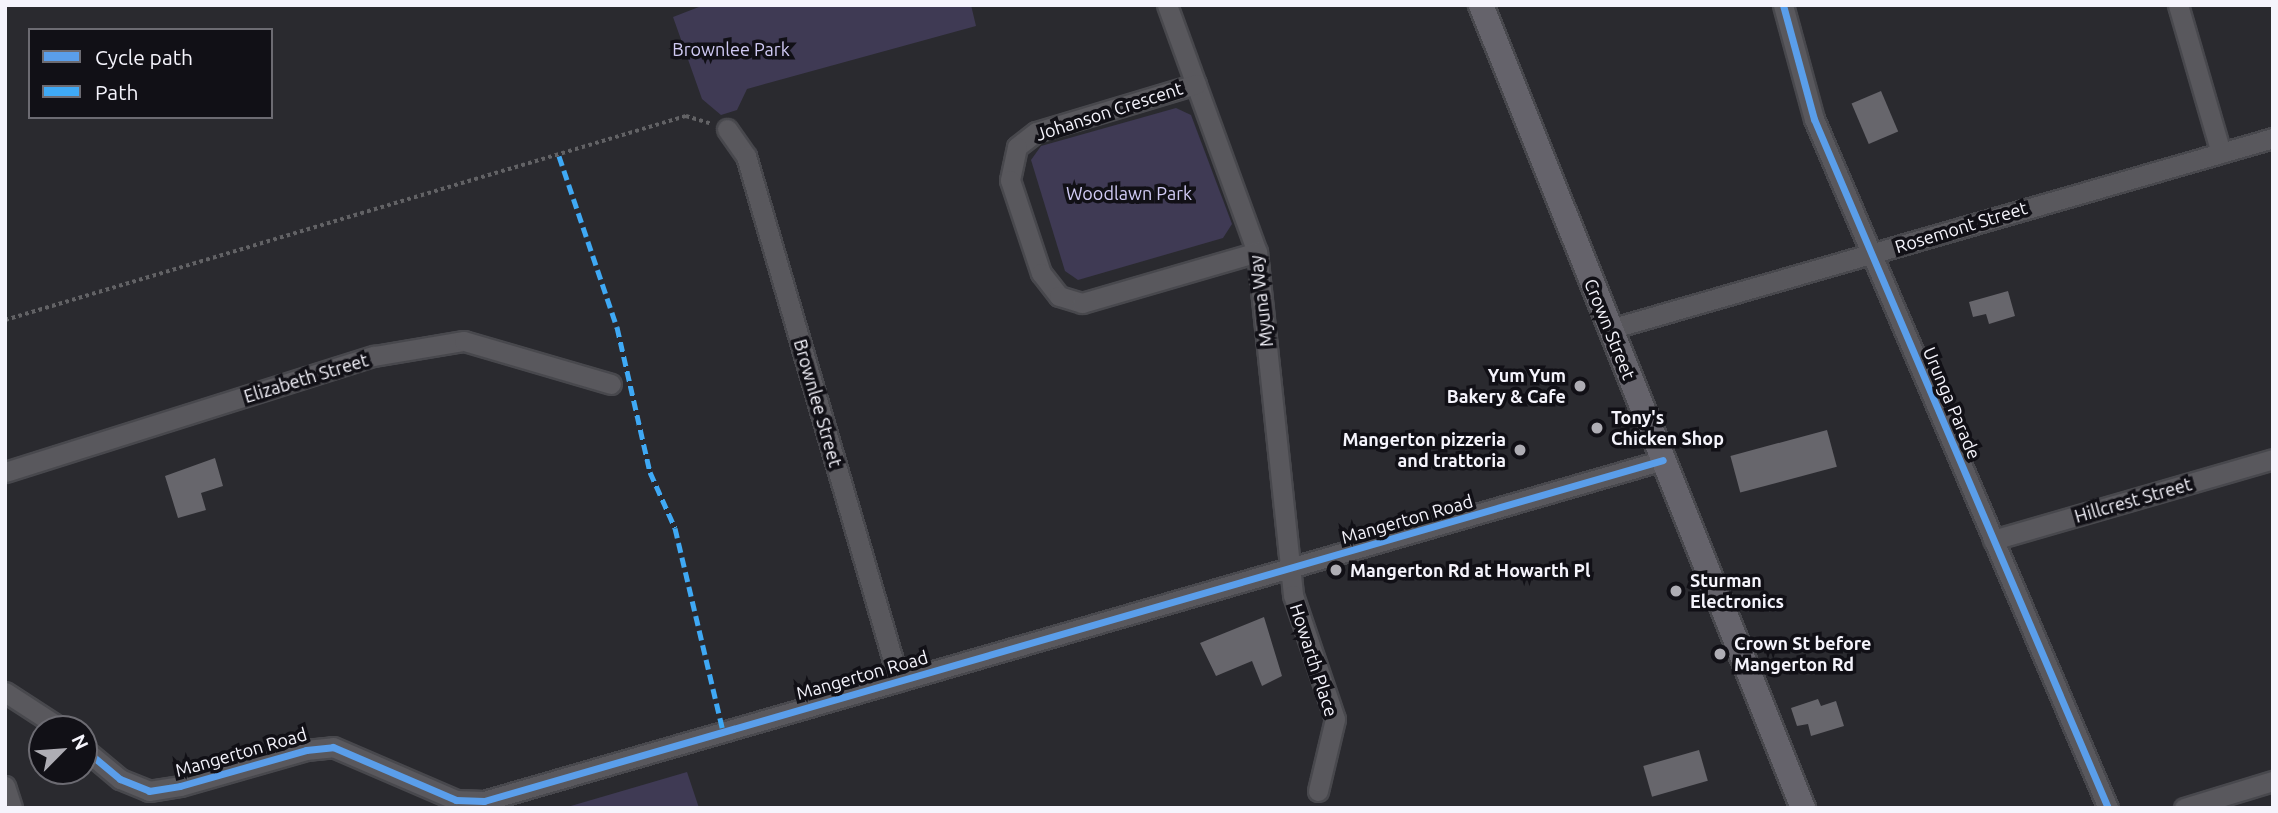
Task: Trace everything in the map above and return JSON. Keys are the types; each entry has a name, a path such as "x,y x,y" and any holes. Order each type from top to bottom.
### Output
{"main road":[{"name":"Crown Street","path":"1481,5 1803,808"}],"street":[{"name":"Myuna Way","path":"1167,5 1257,252 1291,569"},
{"name":"Urunga Parade","path":"1783,5 1814,119 2108,808"},
{"path":"2178,5 2221,153"},
{"name":"Johanson Crescent","path":"1196,83 1036,132 1017,147 1010,180 1041,273 1059,296 1082,303 1257,252"},
{"name":"Brownlee Street","path":"727,129 746,156 900,681"},
{"name":"Rosemont Street","path":"1610,329 2273,138"},
{"name":"Elizabeth Street","path":"5,472 374,356 464,341 611,384"},
{"name":"Hillcrest Street","path":"1993,540 2273,459"},
{"name":"Mangerton Road","path":"98,761 120,779 149,790 180,786 320,747 348,751 470,803 1291,569 1662,460"},
{"name":"Howarth Place","path":"1291,569 1293,595 1335,719 1318,790"},
{"path":"5,692 40,715"},
{"path":"2184,808 2273,781"},
{"path":"5,786 12,808"},
{"path":"515,792 528,808"}],"path":[{"path":"5,320 686,116 727,129"}],"green space":[{"name":"Brownlee Park","path":"704,5 971,5 976,26 747,89 737,110 721,115 702,99 673,17"},
{"name":"Woodlawn Park","path":"1176,108 1191,115 1232,224 1223,238 1078,280 1065,271 1031,160 1041,146"},
{"path":"687,772 699,808 564,808"}],"building":[{"path":"1881,91 1898,132 1869,144 1852,104"},
{"path":"2008,291 2015,316 1989,324 1986,314 1973,317 1969,302"},
{"path":"1827,430 1837,467 1740,493 1730,456"},
{"path":"215,458 223,486 201,493 206,510 178,518 165,476"},
{"path":"1264,617 1282,676 1262,686 1252,661 1216,676 1200,643"},
{"path":"1818,699 1821,706 1836,701 1844,726 1811,736 1808,724 1797,726 1791,708"},
{"path":"1699,750 1708,781 1652,797 1643,766"}],"marked path":[{"path":"559,156 617,327 650,472 675,528 723,731"}],"cycle path":[{"path":"1783,5 1814,119 2108,808"},
{"path":"98,761 120,779 149,791 180,786 306,750 333,747 456,800 484,801 1663,460"}],"place":[{"name":"Yum Yum Bakery & Cafe","path":"1580,386"},
{"name":"Tony's Chicken Shop","path":"1597,428"},
{"name":"Mangerton pizzeria and trattoria","path":"1520,450"},
{"name":"Mangerton Rd at Howarth Pl","path":"1336,570"},
{"name":"Sturman Electronics","path":"1676,591"},
{"name":"Crown St before Mangerton Rd","path":"1720,654"}]}
